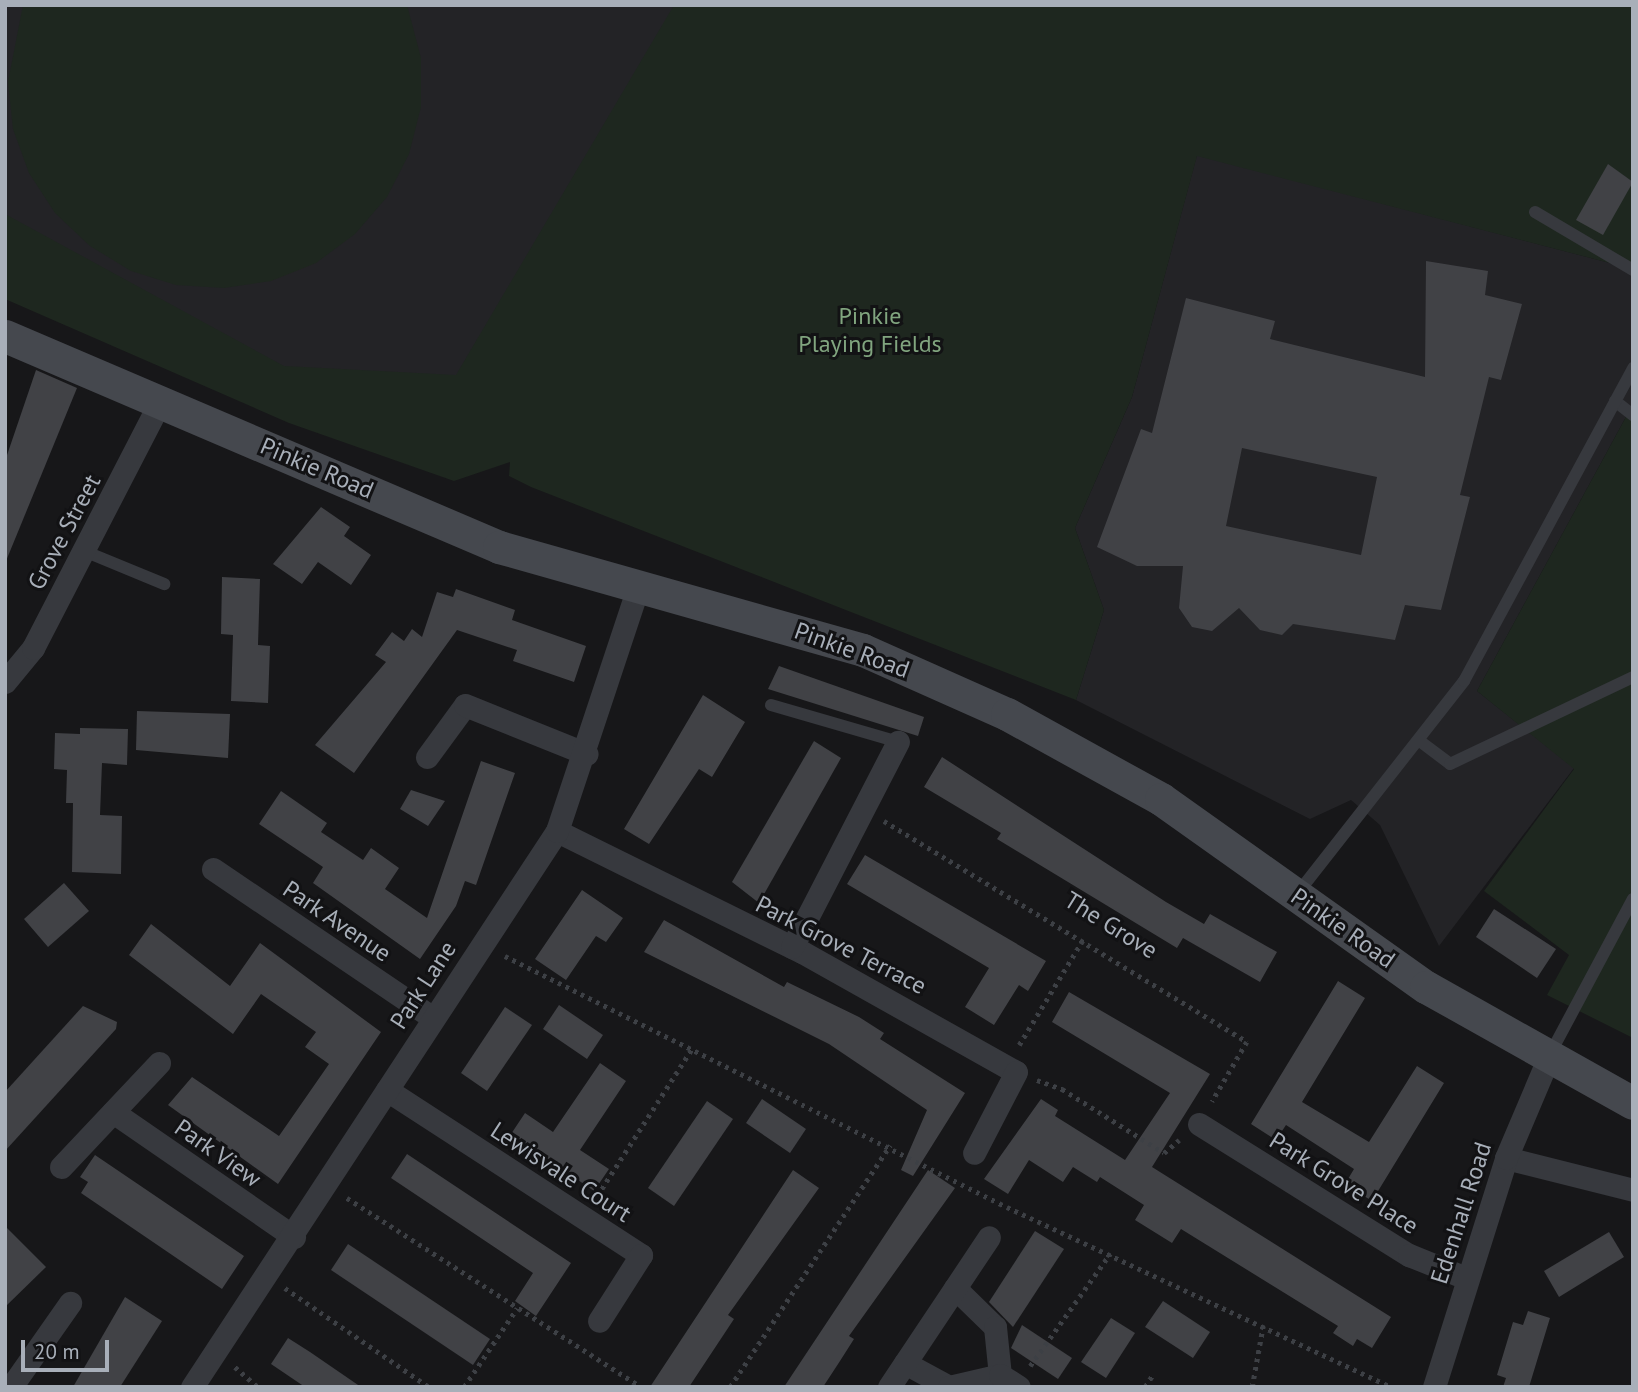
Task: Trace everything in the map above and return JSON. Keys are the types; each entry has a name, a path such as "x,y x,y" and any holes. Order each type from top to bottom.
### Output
{"main road":[{"name":"Pinkie Road","path":"5,336 499,547 863,650 1007,714 1161,799 1426,987 1548,1059 1633,1103"}],"street":[{"name":"Grove Street","path":"5,681 33,648 160,402"},
{"name":"Park Lane","path":"192,1387 294,1237 432,1017 557,831 587,754 639,585"},
{"path":"427,757 465,705 587,754"},
{"path":"792,947 898,742"},
{"name":"Park Grove Terrace","path":"557,831 792,947 1011,1069"},
{"name":"Park Avenue","path":"213,869 432,1017"},
{"name":"Edenhall Road","path":"1434,1387 1466,1278 1506,1158 1548,1059"},
{"path":"61,1167 159,1063"},
{"path":"974,1153 1011,1069"},
{"name":"Lewisvale Court","path":"387,1090 641,1255 599,1321"},
{"name":"Park View","path":"113,1112 294,1237"},
{"name":"Park Grove Place","path":"1199,1124 1409,1255 1466,1278"},
{"path":"1506,1158 1633,1190"},
{"path":"889,1387 989,1237"},
{"path":"905,1363 949,1387 1012,1382 995,1327 955,1288"},
{"path":"11,1387 70,1303"}],"lane":[{"path":"1535,212 1633,270"},
{"path":"1296,894 1421,742 1464,681 1633,368"},
{"path":"1615,401 1633,415"},
{"path":"84,551 163,584"},
{"path":"1421,742 1450,764 1633,677"},
{"path":"771,705 898,742"},
{"path":"1548,1059 1633,899"}],"path":[{"name":"The Grove","path":"862,808 1084,938 1247,1042 1199,1124"},
{"path":"1084,938 1011,1069 1062,1089 1164,1153 1199,1124"},
{"path":"484,941 514,962 693,1047 1110,1254 1392,1387"},
{"path":"583,1217 693,1047"},
{"path":"730,1387 890,1145"},
{"path":"325,1185 640,1387"},
{"path":"1012,1382 1110,1254"},
{"path":"267,1276 429,1387"},
{"path":"464,1387 517,1308"},
{"path":"1252,1387 1263,1326"},
{"path":"1145,1387 1152,1376"}],"shaded area":[{"path":"5,5 740,5 453,466 5,273"},
{"path":"1197,155 1633,269 1633,404 1477,691 1574,768 1439,946 1380,825 1351,800 1310,819 1076,700 1104,610 1075,528 1132,397"}],"green space":[{"path":"23,5 407,5 421,58 421,107 409,154 387,197 355,234 316,263 271,281 224,288 176,285 131,271 90,246 55,213 29,173 13,129 8,82"},
{"name":"Pinkie Playing Fields","path":"674,5 1633,5 1633,269 1197,156 1132,397 1075,528 1104,610 1076,700 531,487 509,476 510,462 454,481 289,423 5,299 5,214 284,366 456,375"},
{"path":"1633,404 1633,1038 1547,995 1569,955 1484,891 1574,769 1477,691"}],"building":[{"path":"1608,164 1633,182 1603,235 1576,220"},
{"path":"1426,261 1488,271 1485,295 1522,304 1501,380 1489,377 1460,495 1470,497 1441,610 1405,605 1395,640 1293,624 1282,635 1260,630 1239,608 1212,631 1192,627 1179,608 1183,566 1137,566 1097,547 1141,429 1152,433 1186,298 1275,321 1270,339 1425,377","holes":["1242,448 1377,477 1361,555 1226,526"]},
{"path":"36,370 77,388 6,561 5,461"},
{"path":"321,507 350,527 344,536 371,555 351,585 318,562 302,584 273,564"},
{"path":"222,577 260,579 258,645 270,646 268,703 231,701 233,635 221,634"},
{"path":"456,589 515,610 512,620 586,646 574,682 513,661 517,650 457,630 354,773 315,745 386,662 375,655 392,632 404,641 412,629 422,637 437,592 453,597"},
{"path":"779,666 924,717 918,736 768,689"},
{"path":"703,695 745,722 712,777 699,769 649,844 624,829"},
{"path":"137,711 230,714 228,758 136,750"},
{"path":"80,728 128,729 127,765 102,763 100,815 122,816 121,874 72,872 73,803 66,803 67,770 54,769 55,733 80,734"},
{"path":"814,741 841,758 759,903 732,882"},
{"path":"942,757 1166,902 1204,924 1210,914 1277,952 1260,982 1183,938 1177,948 997,839 1001,833 924,787"},
{"path":"481,761 515,773 476,885 465,881 456,906 420,959 313,883 323,867 259,824 281,791 327,823 321,832 363,860 371,848 399,868 385,889 427,918"},
{"path":"411,790 445,801 428,826 400,809"},
{"path":"865,855 1046,961 1028,991 1019,985 994,1025 965,1007 989,968 847,884"},
{"path":"64,883 89,911 48,947 24,919"},
{"path":"582,890 623,918 606,942 596,936 566,980 535,959"},
{"path":"1494,909 1556,949 1537,978 1476,937"},
{"path":"664,920 784,987 787,982 859,1017 884,1033 880,1039 965,1093 913,1176 901,1170 927,1110 829,1044 644,952"},
{"path":"151,924 230,986 260,943 381,1032 278,1184 168,1105 192,1077 279,1136 329,1064 305,1047 316,1032 261,994 233,1034 129,955"},
{"path":"1338,981 1365,998 1302,1102 1369,1142 1417,1066 1444,1083 1372,1201 1345,1184 1354,1169 1286,1125 1276,1140 1251,1124"},
{"path":"1069,992 1210,1074 1152,1167 1391,1317 1372,1348 1357,1339 1353,1346 1333,1333 1338,1326 1181,1229 1172,1243 1135,1220 1144,1205 1100,1177 1097,1182 1073,1167 1063,1182 1029,1160 1008,1194 984,1179 1041,1099 1058,1110 1055,1116 1125,1160 1170,1093 1052,1022"},
{"path":"559,1005 603,1035 587,1059 543,1029"},
{"path":"83,1006 117,1022 116,1029 5,1151 5,1092"},
{"path":"505,1007 532,1025 487,1091 461,1073"},
{"path":"600,1063 626,1081 580,1150 609,1169 594,1191 511,1134 525,1113 553,1132"},
{"path":"762,1099 806,1129 790,1153 746,1123"},
{"path":"707,1101 733,1119 674,1206 648,1188"},
{"path":"407,1154 571,1263 536,1316 515,1301 533,1273 391,1178"},
{"path":"95,1155 244,1256 222,1289 81,1193 88,1182 80,1177"},
{"path":"793,1170 819,1188 728,1315 734,1319 689,1387 650,1387"},
{"path":"928,1170 955,1188 849,1336 854,1339 823,1387 784,1387"},
{"path":"5,1226 46,1267 5,1307"},
{"path":"1035,1231 1064,1249 1013,1327 989,1302"},
{"path":"1609,1232 1624,1257 1559,1297 1544,1271"},
{"path":"348,1244 490,1339 473,1365 331,1270"},
{"path":"125,1297 162,1321 120,1387 73,1387"},
{"path":"1163,1301 1210,1332 1193,1358 1145,1327"},
{"path":"1528,1311 1550,1318 1529,1387 1503,1387 1506,1378 1497,1375 1513,1322 1523,1325"},
{"path":"1111,1318 1135,1333 1106,1378 1081,1362"},
{"path":"1022,1325 1072,1358 1058,1379 1011,1348"},
{"path":"288,1338 361,1387 305,1387 271,1364"}]}
